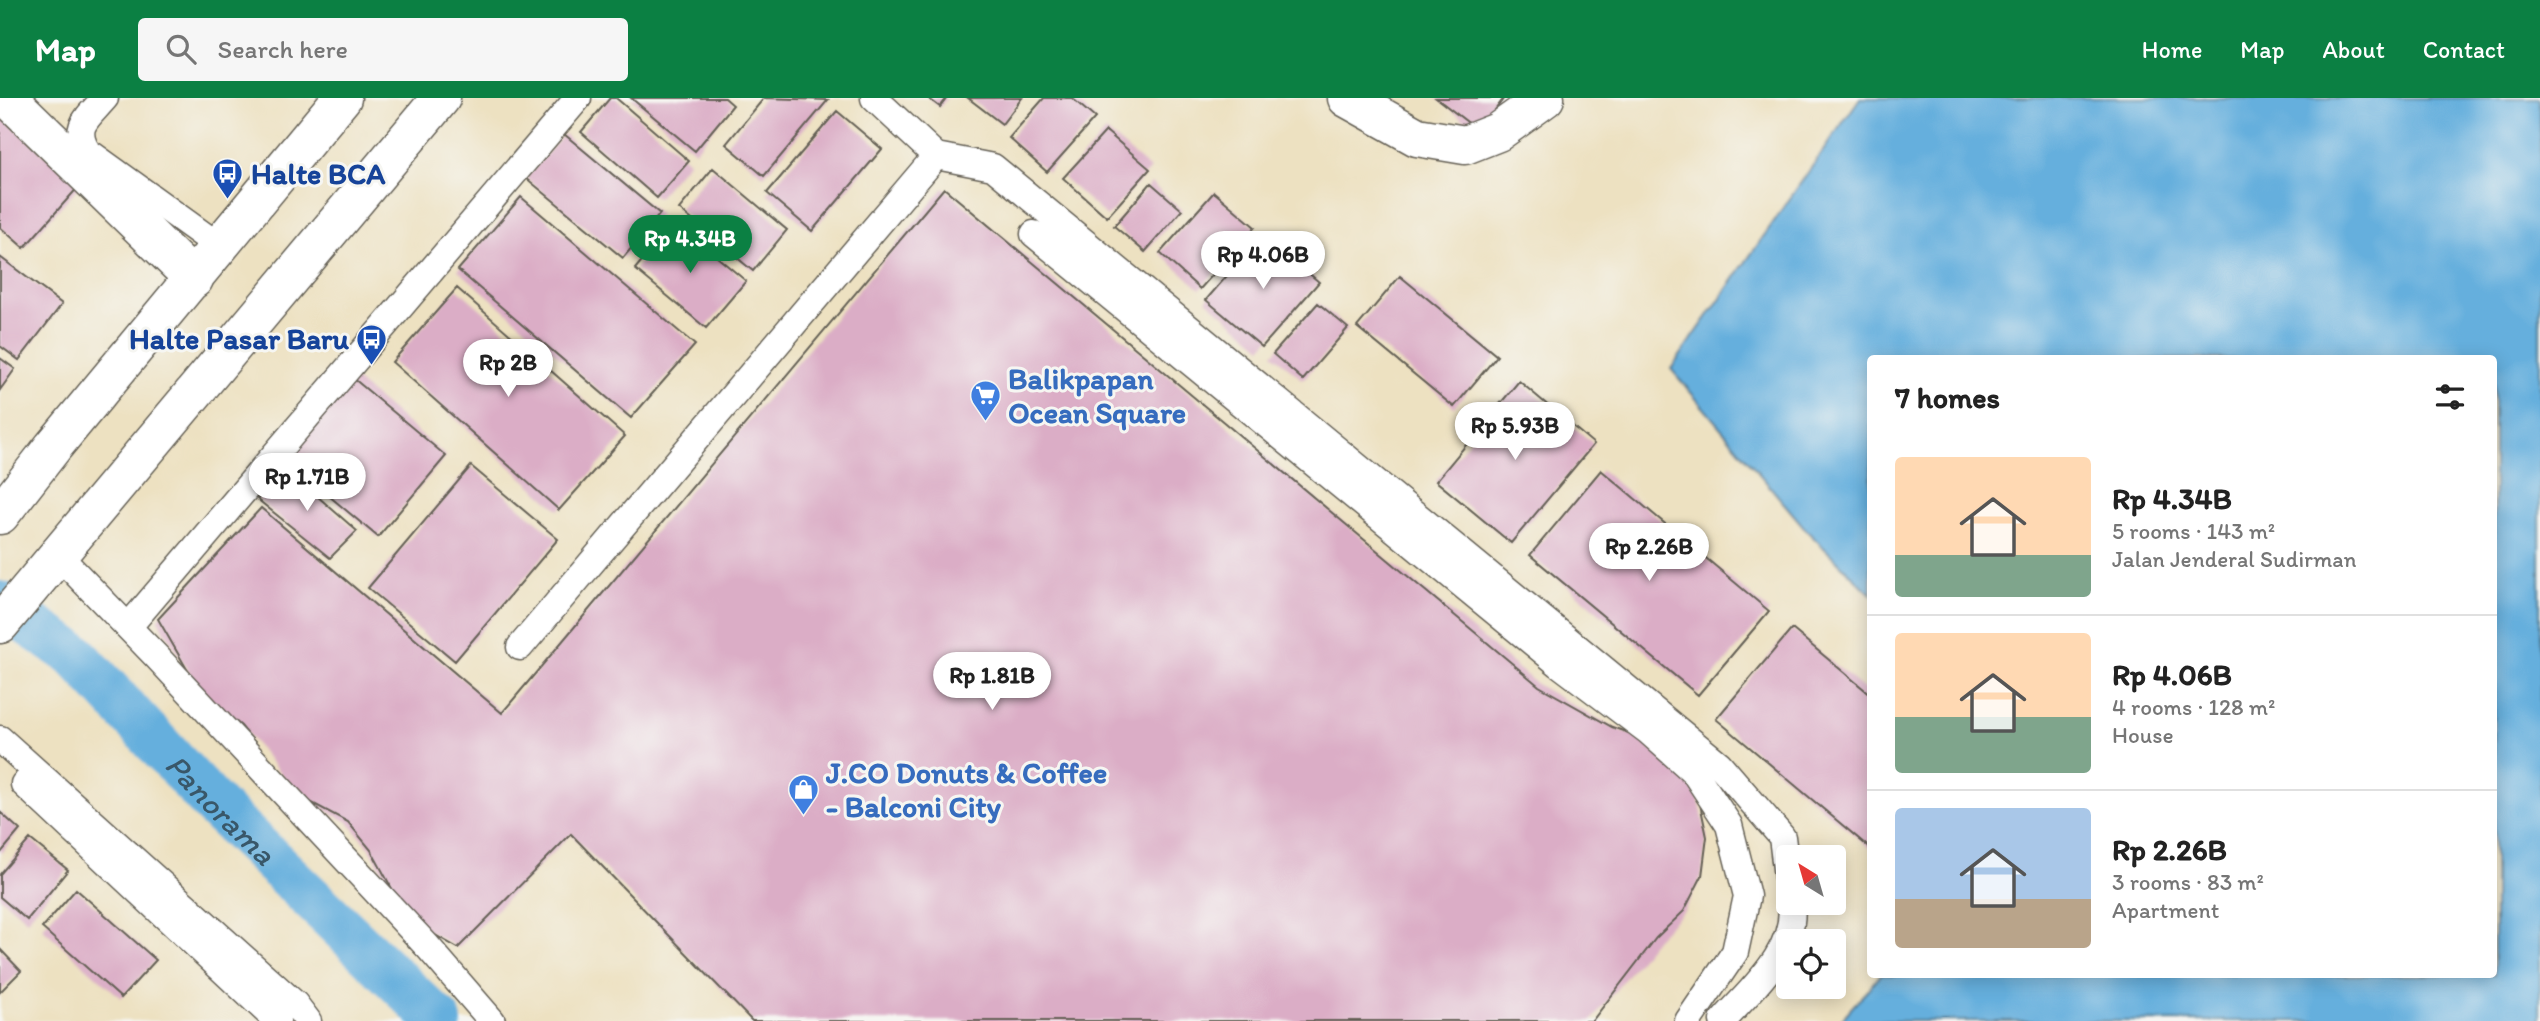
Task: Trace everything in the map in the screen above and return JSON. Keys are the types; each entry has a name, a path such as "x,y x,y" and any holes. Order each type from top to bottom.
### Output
{"main road":[{"path":"8,98 194,279"},
{"path":"0,624 442,98"},
{"path":"1347,98 1417,137 1465,145 1497,132 1545,98"},
{"path":"0,515 53,447 220,247 334,101"}],"lane":[{"path":"105,98 80,131 80,139 87,151 220,247"},
{"path":"129,626 578,98"},
{"path":"874,98 936,156 993,167 1719,764 1782,837 1783,845"},
{"path":"520,647 936,156"},
{"path":"1034,234 1559,664 1648,731 1694,772 1729,825 1747,896 1735,952 1688,1021"},
{"path":"55,559 129,626 428,947 492,1021"},
{"path":"55,559 477,1021"},
{"path":"0,739 287,1018"},
{"path":"0,762 287,1018"},
{"path":"1723,1021 1780,955 1793,915"}],"water":[{"path":"1860,98 2540,98 2540,1021 1840,1021 1877,978 2497,978 2497,355 1867,355 1867,590 1809,533 1671,369"}],"building":[{"path":"610,98 616,98 689,161 657,198 581,132"},
{"path":"631,98 725,98 733,105 695,151"},
{"path":"764,98 828,100 764,176 726,144"},
{"path":"928,98 947,98 940,107"},
{"path":"968,98 1022,98 1002,124"},
{"path":"1044,98 1072,98 1095,118 1047,172 1009,138"},
{"path":"1436,98 1504,98 1479,131"},
{"path":"837,111 882,149 812,231 767,193"},
{"path":"0,115 80,185 24,248 0,227"},
{"path":"1106,131 1150,169 1107,217 1063,178"},
{"path":"564,134 660,214 623,258 526,178"},
{"path":"713,168 787,230 753,271 679,209"},
{"path":"1151,183 1182,210 1145,252 1114,226"},
{"name":"Balikpapan Ocean Square","path":"944,188 1539,686 1612,727 1648,740 1678,766 1699,799 1707,837 1702,876 1684,911 1656,938 1592,1021 752,1021 571,834 458,948 409,920 371,850 348,822 299,796 241,726 199,690 158,619 261,508 502,713"},
{"path":"1214,192 1255,227 1200,289 1160,253"},
{"path":"521,197 695,345 631,418 458,270"},
{"path":"675,222 746,281 706,328 635,269"},
{"path":"1263,234 1319,282 1262,347 1206,300"},
{"path":"0,257 62,304 19,360 0,346"},
{"path":"1400,276 1497,356 1454,407 1357,327"},
{"path":"457,288 625,436 559,510 392,362"},
{"path":"1318,303 1348,328 1303,380 1273,354"},
{"path":"0,358 15,369 0,390"},
{"path":"353,378 446,456 378,537 285,459"},
{"path":"1519,381 1594,444 1511,543 1436,481"},
{"path":"471,466 558,539 455,661 368,588"},
{"path":"285,468 357,531 330,558 257,499"},
{"path":"1601,470 1769,611 1698,695 1530,555"},
{"path":"1792,629 1867,692 1867,846 1716,719"},
{"path":"0,812 20,830 0,854"},
{"path":"30,839 68,870 27,920 0,897 0,874"},
{"path":"76,889 156,960 121,998 42,928"},
{"path":"0,949 21,971 0,992"}],"waterway":[{"name":"Panorama","path":"0,604 75,655 216,807 439,1021"}],"place":[{"name":"Halte BCA","path":"228,201"},
{"name":"Halte Pasar Baru","path":"372,366"},
{"name":"Balikpapan Ocean Square","path":"985,423"},
{"name":"J.CO Donuts & Coffee - Balconi City","path":"803,817"}]}
